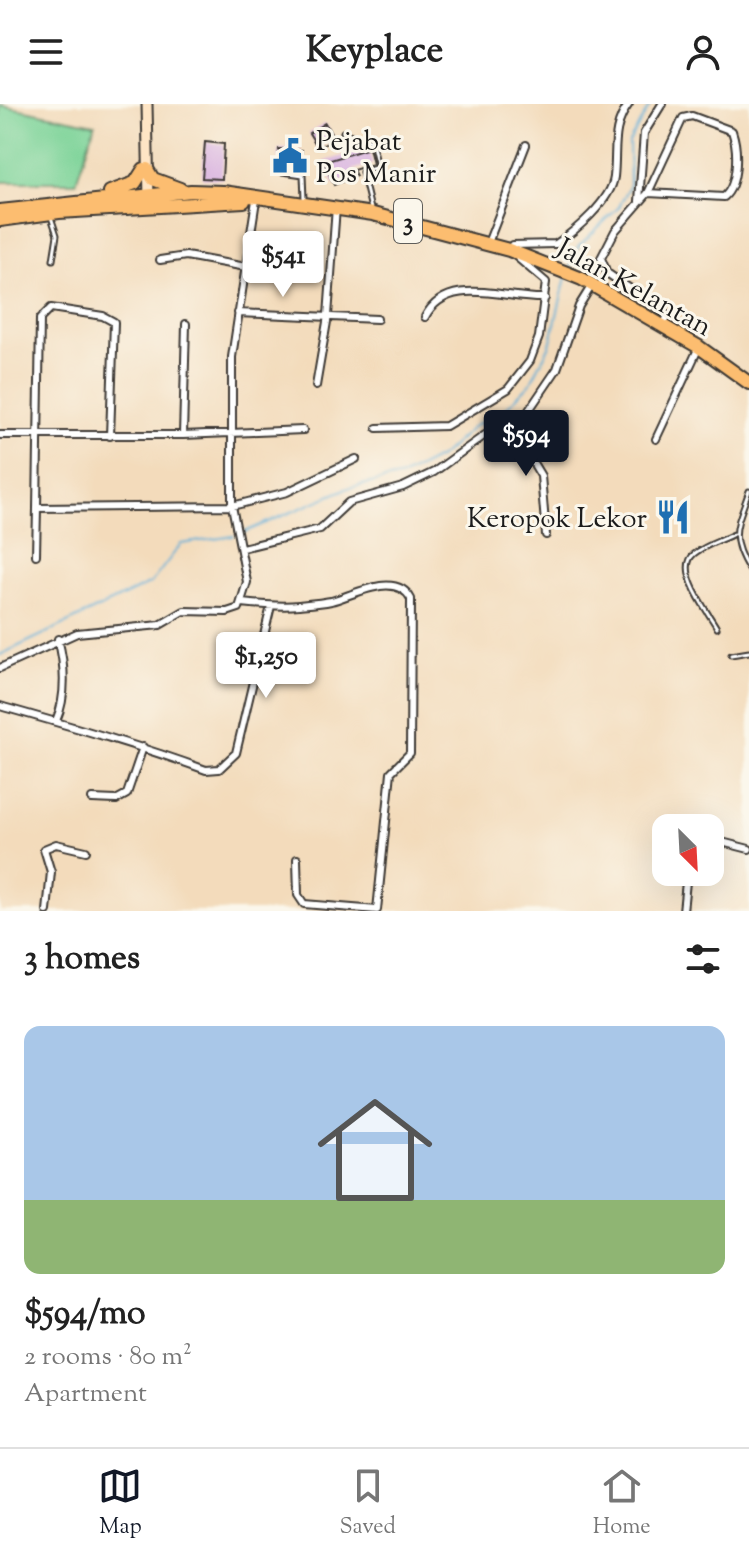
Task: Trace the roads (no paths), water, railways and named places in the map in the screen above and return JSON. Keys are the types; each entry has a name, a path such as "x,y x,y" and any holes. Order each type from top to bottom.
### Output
{"highway":[{"path":"60,203 129,187 146,168 157,182 191,191"},
{"name":"Jalan Kelantan","path":"0,220 191,191 223,192 256,200"},
{"name":"Jalan Kelantan","path":"0,211 60,203 256,200 303,203 373,214 488,243 555,266 664,325 749,383"}],"main road":[{"path":"146,200 147,104"}],"street":[{"path":"377,428 446,426 496,399 530,361 539,337 546,282 543,276 517,261 510,250 512,245 556,244 602,200 614,180 615,128 629,104"},
{"path":"637,204 644,133 662,104"},
{"path":"648,193 724,197 732,187 736,144 732,131 692,116 683,118 648,193 615,231 601,258 602,267 664,312 667,317 664,325"},
{"path":"488,243 526,145"},
{"path":"0,668 58,639 93,630 160,625 179,612 227,612 243,600 247,582 242,544 232,506 232,357 256,200"},
{"path":"316,386 328,316 336,207"},
{"path":"160,260 186,256 246,267"},
{"path":"242,544 320,529 349,502 403,487 434,472 485,435 523,419 557,369 587,282"},
{"path":"425,317 431,304 462,290 545,298"},
{"path":"36,555 40,319 51,308 103,316 114,322 110,436"},
{"path":"238,313 377,319"},
{"path":"183,435 186,324"},
{"path":"656,439 699,347"},
{"path":"523,419 532,461 541,476 546,535"},
{"path":"0,435 183,435 303,430"},
{"path":"37,508 232,506 287,492 323,478 356,459"},
{"path":"243,600 271,606 331,601 358,589 394,586 404,589 411,599 410,753 391,772 378,911 304,904 298,895 297,859"},
{"path":"0,706 56,721 85,733 143,747 206,770 228,764 236,753 250,705 271,606"},
{"path":"56,721 63,702 64,661 58,639"},
{"path":"92,799 116,800 127,794 143,747"},
{"path":"724,843 749,849"},
{"path":"47,911 51,872 44,849 56,844 86,851"},
{"path":"683,911 685,886"}],"lane":[{"path":"343,132 372,142 378,167 362,172 367,201 373,214"},
{"path":"276,171 303,175 303,203"},
{"path":"50,213 57,235 53,260"},
{"path":"749,491 734,534 738,552 749,570"},
{"path":"717,628 687,573 688,562 698,551 734,534"},
{"path":"731,655 749,652"}],"waterway":[{"path":"570,268 578,247 619,207 630,185 629,142 651,104"},
{"path":"240,534 348,488 403,476 440,457 474,426 502,412 530,384 550,345 566,277"},
{"path":"0,655 151,583 181,544 234,536"}],"place":[{"name":"Pejabat Pos Manir","path":"290,156"},
{"name":"Keropok Lekor","path":"673,517"}]}
